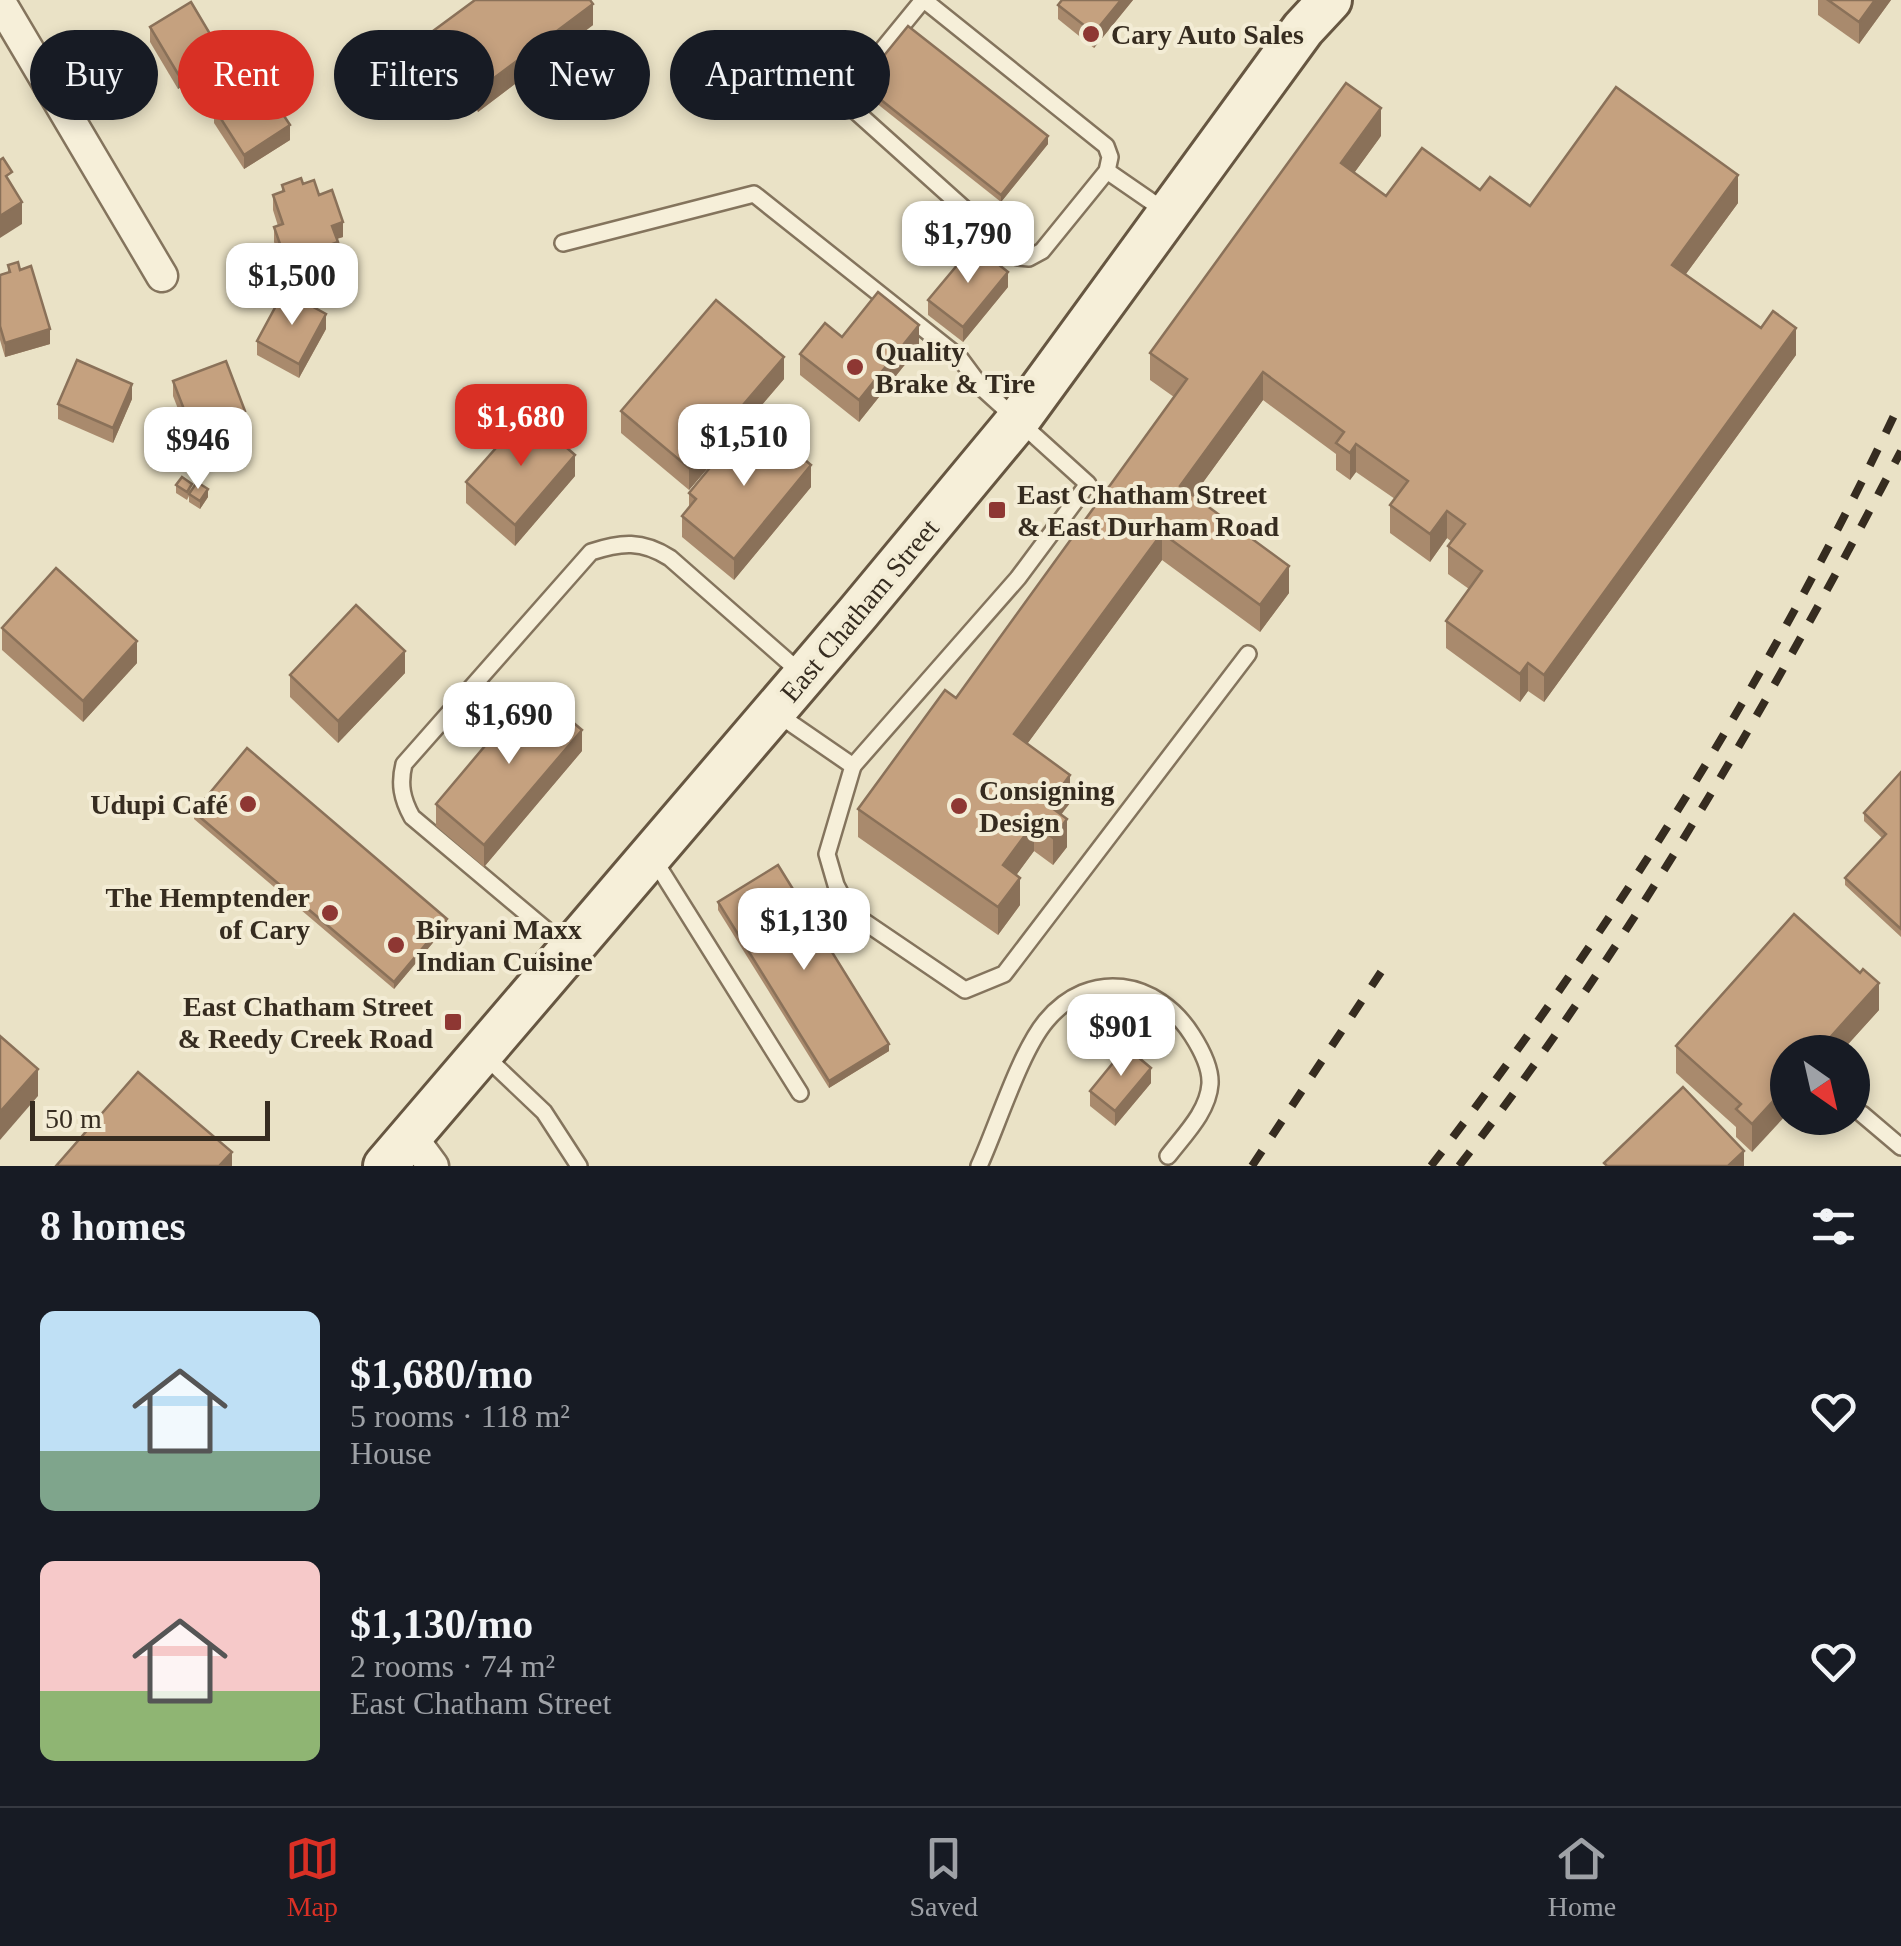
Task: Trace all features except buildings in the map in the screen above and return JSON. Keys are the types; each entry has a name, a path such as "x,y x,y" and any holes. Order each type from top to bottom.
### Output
{"main road":[{"name":"East Chatham Street","path":"409,1156 481,1052 1019,419 1315,10"}],"street":[{"path":"0,2 162,276"}],"lane":[{"path":"924,0 1099,137 1110,158 1107,171 1042,251 1029,258 1018,257 842,99 924,0"},
{"path":"1107,171 1168,214"},
{"path":"563,243 754,194 959,357 982,388 1088,484 1018,578 854,766 827,854 836,885 850,912 965,990 1004,974 1248,654"},
{"path":"569,949 412,817 400,780 404,764 591,552 617,543 652,547 670,558 804,676"},
{"path":"773,711 854,766"},
{"path":"650,854 800,1093"},
{"path":"979,1166 1044,1023 1078,994 1108,985 1142,991 1160,1000 1188,1028 1208,1068 1210,1085 1198,1116 1168,1156"},
{"path":"481,1052 544,1112 579,1166"},
{"path":"1870,1121 1901,1148"}],"railway":[{"path":"1431,1166 1564,984 1687,796 1799,601 1901,401"},
{"path":"1459,1166 1582,996 1696,819 1801,637 1901,451"},
{"path":"1252,1166 1381,972"}],"place":[{"name":"Cary Auto Sales","path":"1091,34"},
{"name":"Quality Brake & Tire","path":"855,367"},
{"name":"East Chatham Street & East Durham Road","path":"997,510"},
{"name":"Udupi Café","path":"248,804"},
{"name":"Consigning Design","path":"959,806"},
{"name":"The Hemptender of Cary","path":"330,913"},
{"name":"Biryani Maxx Indian Cuisine","path":"396,945"},
{"name":"East Chatham Street & Reedy Creek Road","path":"453,1022"}]}
